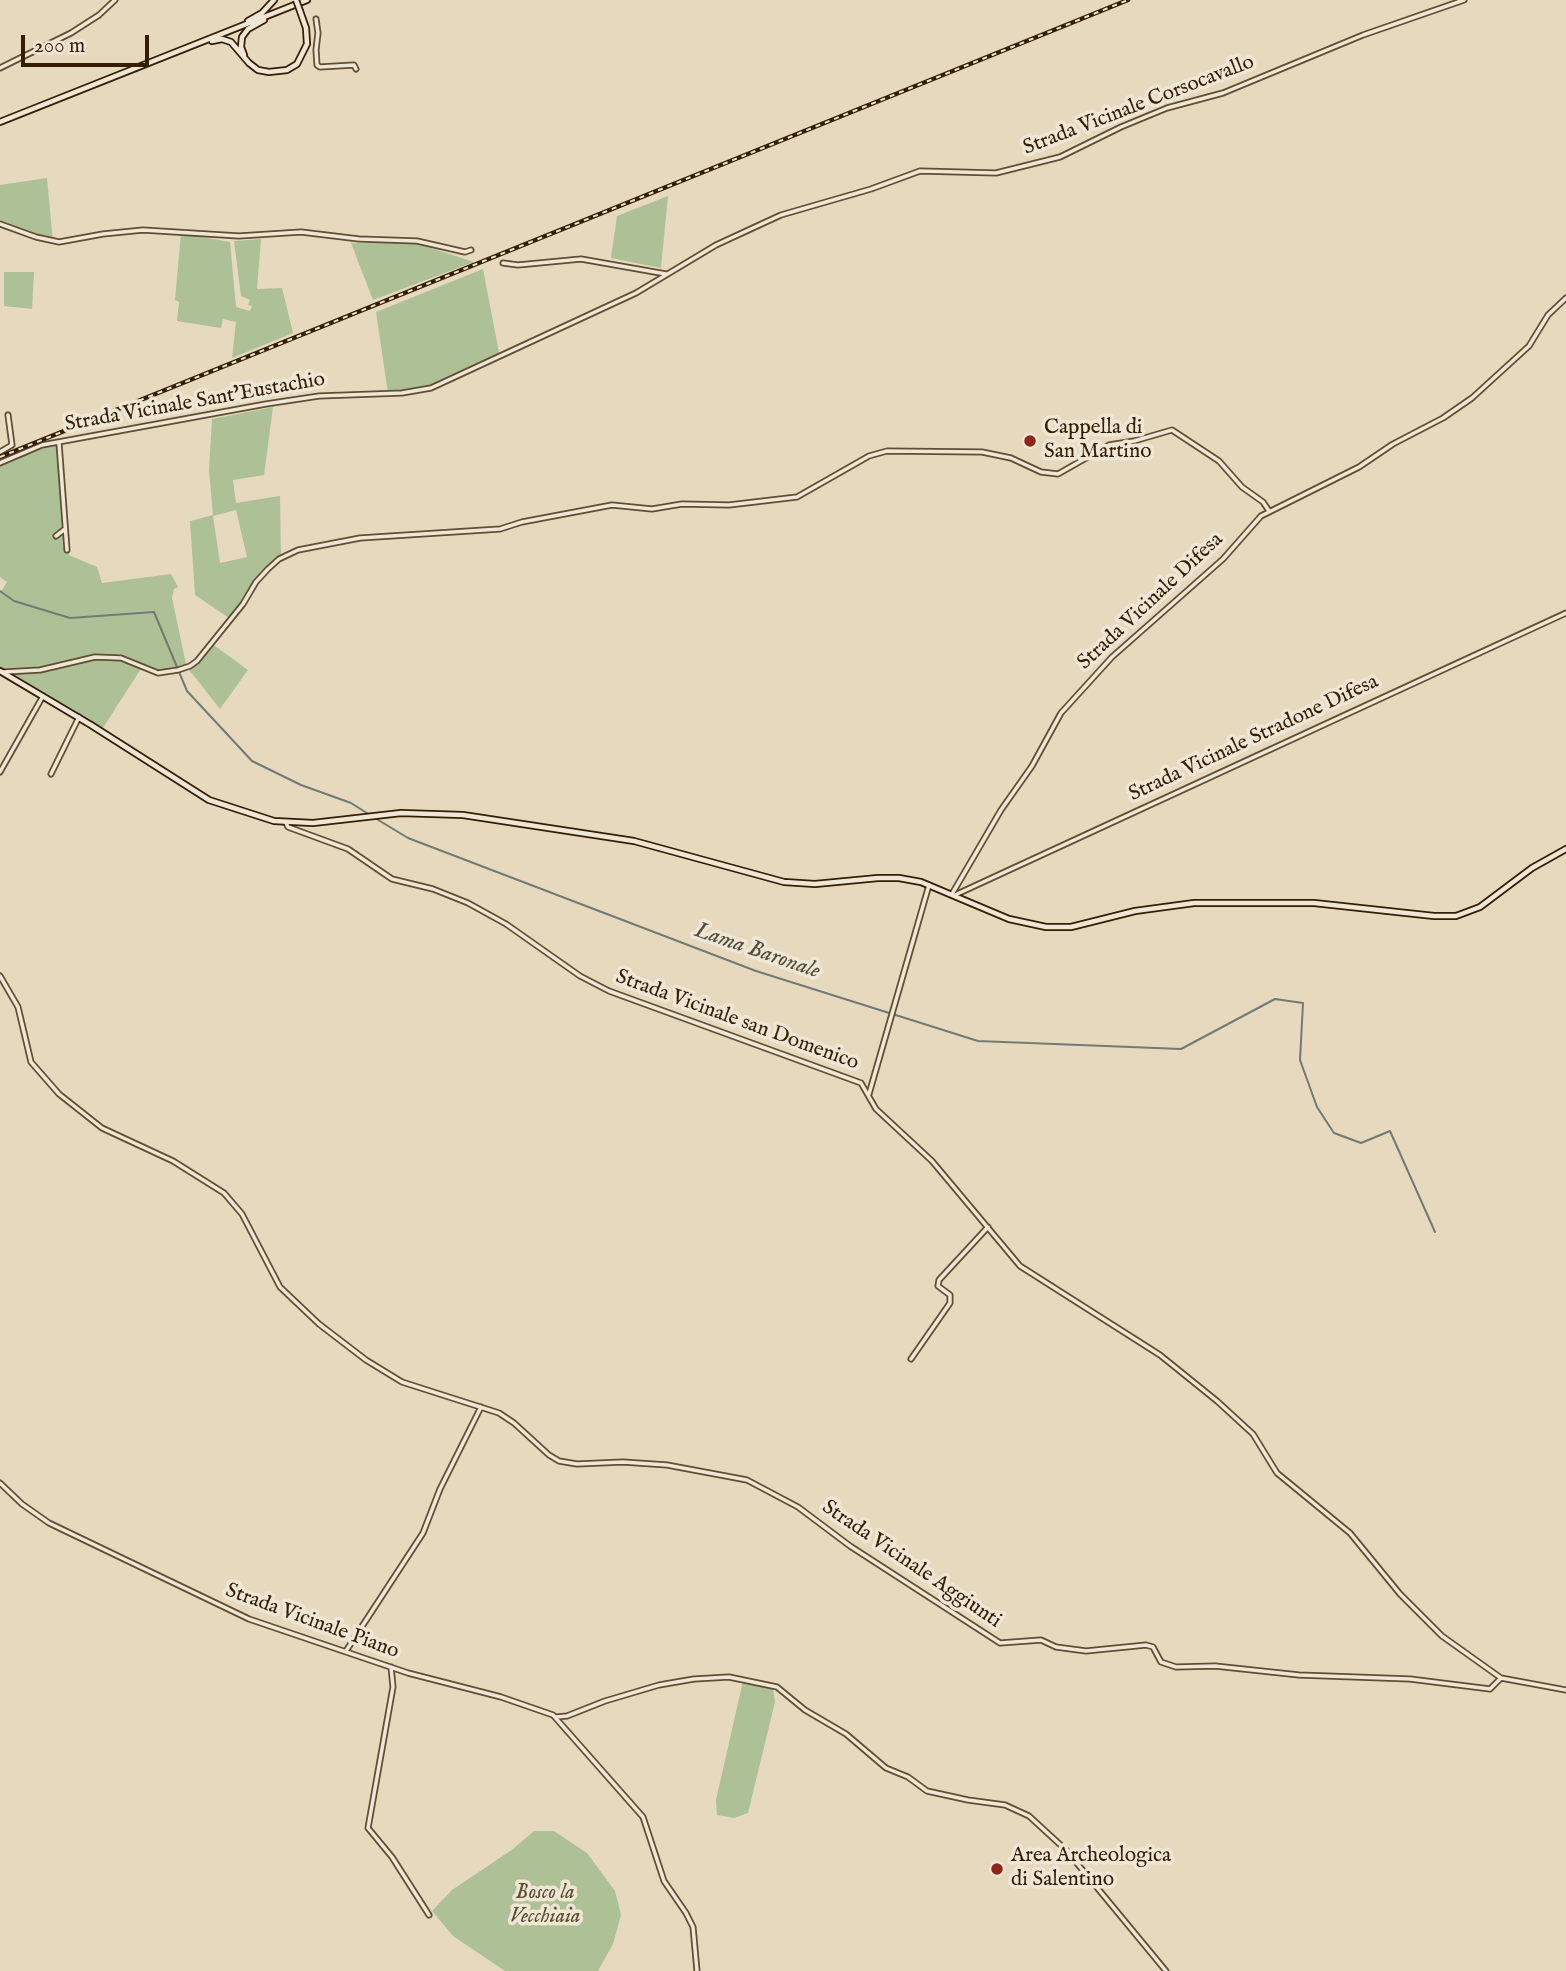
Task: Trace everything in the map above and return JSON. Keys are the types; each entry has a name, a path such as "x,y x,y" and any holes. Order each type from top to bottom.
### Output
{"main road":[{"path":"234,29 262,13 274,0"},
{"path":"192,46 217,39 227,40 255,68 269,72 286,70 297,64 308,39 296,0"},
{"path":"0,121 307,0"},
{"path":"246,59 241,42 245,32 284,9"},
{"path":"1,672 79,717 209,800 265,819 286,823 324,822 401,813 454,814 634,841 785,882 815,884 899,878 929,885 1019,922 1054,928 1071,927 1161,906 1194,903 1314,903 1462,915 1479,908 1542,862 1566,849"}],"street":[{"path":"0,68 71,33 99,15 115,0"},
{"name":"Strada Vicinale Corsocavallo","path":"666,274 716,245 781,215 920,171 996,173 1060,157 1167,108 1223,93 1363,35 1464,0"},
{"path":"316,19 317,65 354,65 356,69"},
{"path":"0,224 36,237 60,242 107,233 143,230 239,236 301,232 359,239 417,241 465,252 471,250"},
{"path":"503,263 518,265 582,259 666,274"},
{"name":"Strada Vicinale Sant'Eustachio","path":"0,463 41,445 300,399 402,393 431,388 636,293 666,274"},
{"name":"Strada Vicinale Difesa","path":"953,894 1065,707 1112,657 1216,566 1256,520 1359,467 1462,404 1523,352 1548,315 1566,298"},
{"path":"0,452 12,445 8,415"},
{"path":"1,672 40,670 95,657 121,658 158,673 190,666 243,604 256,582 268,569 279,559 298,550 360,538 500,529 522,522 611,505 652,509 682,504 723,506 797,497 869,456 887,451 982,452 1011,458 1041,472 1058,474 1109,444 1149,437 1169,429 1219,461 1242,486 1263,502 1269,512"},
{"path":"59,443 67,550"},
{"path":"56,537 66,528"},
{"name":"Strada Vicinale Stradone Difesa","path":"953,894 1566,613"},
{"path":"0,772 43,696"},
{"path":"51,774 79,717"},
{"name":"Strada Vicinale san Domenico","path":"286,823 288,827 348,849 392,879 433,888 468,903 506,924 580,975 609,991 790,1059 857,1080 864,1086 876,1109 932,1161 1026,1271 1160,1355 1217,1401 1252,1434 1282,1478 1350,1533 1400,1594 1436,1631 1501,1678 1566,1690"},
{"path":"869,1094 929,885"},
{"name":"Strada Vicinale Aggiunti","path":"0,976 18,1007 31,1062 59,1094 102,1128 173,1161 207,1180 228,1197 242,1214 280,1287 344,1343 401,1382 499,1413 559,1461 578,1464 617,1462 667,1465 747,1480 798,1507 872,1561 1000,1643 1041,1640 1056,1647 1086,1651 1146,1645 1153,1647 1161,1662 1176,1667 1215,1666 1299,1675 1410,1679 1490,1689 1501,1678"},
{"path":"911,1359 950,1303 950,1295 938,1286 939,1280 988,1227"},
{"path":"346,1651 426,1527 440,1489 481,1407"},
{"name":"Strada Vicinale Piano","path":"0,1483 32,1512 66,1532 249,1619 391,1667 519,1703 556,1717"},
{"path":"391,1667 393,1687 368,1828 392,1857 429,1915"},
{"path":"556,1717 567,1716 659,1685 694,1679 730,1677 776,1688 805,1710 846,1734 886,1768 909,1778 927,1791 1005,1805 1029,1816 1059,1842 1166,1971"},
{"path":"556,1717 641,1814 664,1881 693,1927 697,1971"}],"green space":[{"path":"47,178 53,242 0,225 0,185"},
{"path":"668,196 661,268 611,258 617,216"},
{"path":"181,233 230,242 236,307 250,311 250,300 241,296 234,241 261,239 257,289 282,288 293,333 232,358 236,322 223,319 221,328 177,321 179,302 175,300"},
{"path":"351,243 416,243 474,262 373,300"},
{"path":"483,269 500,358 426,389 388,393 376,312"},
{"path":"4,272 34,272 32,309 4,306"},
{"path":"273,407 264,475 233,480 236,503 280,496 281,558 253,584 229,618 195,595 190,521 213,515 209,470 212,419","holes":["236,510 247,557 220,563 213,516"]},
{"path":"59,444 69,555 97,567 102,583 171,574 178,587 174,589 172,598 186,664 154,672 142,667 101,731 0,671 0,593 7,582 0,577 0,464 33,450"},
{"path":"211,643 248,670 220,709 187,667 194,663"},
{"path":"743,1681 773,1688 775,1702 748,1813 734,1818 717,1815 716,1800"},
{"name":"Bosco la Vecchiaia","path":"534,1831 554,1831 587,1853 615,1891 621,1915 613,1944 598,1971 505,1971 453,1936 432,1911 452,1890 513,1849"}],"waterway":[{"name":"Lama Baronale","path":"0,591 14,601 70,618 154,612 187,691 252,761 301,785 351,803 370,815"},
{"name":"Lama Baronale","path":"375,818 408,838 756,971 978,1041 1181,1049 1275,999 1303,1003 1300,1060 1317,1107 1334,1133 1361,1143 1390,1131 1435,1232"}],"railway":[{"path":"0,457 1128,0"}],"place":[{"name":"Cappella di San Martino","path":"1030,441"},
{"name":"Area Archeologica di Salentino","path":"997,1869"}]}
